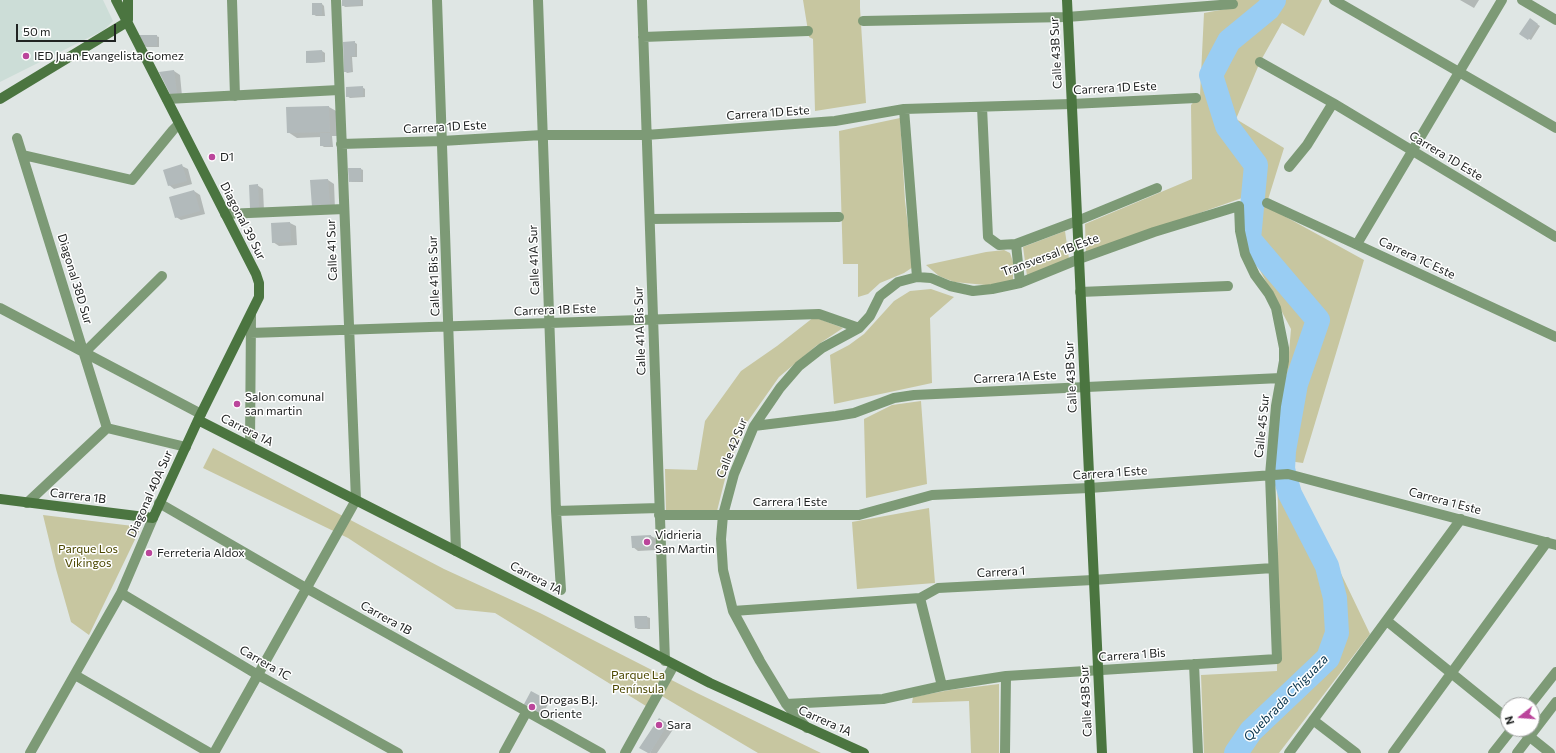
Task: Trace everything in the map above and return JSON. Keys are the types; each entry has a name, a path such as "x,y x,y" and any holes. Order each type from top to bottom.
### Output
{"street":[{"name":"Diagonal 39 Sur","path":"116,0 256,274 259,283"},
{"path":"0,99 127,22 128,0"},
{"path":"232,0 235,96"},
{"name":"Calle 41 Sur","path":"336,0 356,500"},
{"name":"Calle 41 Bis Sur","path":"438,0 456,551"},
{"name":"Calle 41A Sur","path":"538,0 556,511 561,590"},
{"name":"Calle 41A Bis Sur","path":"642,0 659,511 669,663"},
{"name":"Calle 43B Sur","path":"1067,0 1102,753"},
{"path":"1334,0 1556,128"},
{"path":"1357,244 1502,0"},
{"path":"1522,0 1556,20"},
{"path":"863,21 1067,17 1233,4"},
{"path":"643,37 808,31"},
{"name":"Carrera 1D Este","path":"1260,62 1333,103 1556,237"},
{"path":"167,99 339,90"},
{"name":"Carrera 1D Este","path":"341,144 442,141 542,135 646,135 835,121 904,109 1071,104 1196,98"},
{"path":"1289,167 1307,145 1333,103"},
{"path":"982,106 988,237 999,245 1016,244 1157,188"},
{"path":"904,109 917,277"},
{"path":"23,156 132,180 179,124"},
{"name":"Diagonal 38D Sur","path":"17,138 107,428"},
{"name":"Carrera 1C Este","path":"1267,203 1556,337"},
{"name":"Transversal 1B Este","path":"822,348 859,328 870,316 880,296 898,282 917,277 931,278 950,286 973,291 992,289 1020,283 1078,259 1154,232 1239,206"},
{"name":"Calle 45 Sur","path":"1239,206 1240,231 1245,254 1255,275 1269,294 1276,308 1284,348 1276,406 1279,475 1273,568 1277,659"},
{"path":"225,214 344,209"},
{"path":"650,219 839,217"},
{"path":"1016,244 1020,283"},
{"path":"84,353 162,276"},
{"name":"Diagonal 40A Sur","path":"30,753 121,593 159,503 251,315 258,297 259,283"},
{"path":"1080,292 1228,286"},
{"path":"0,308 200,417"},
{"name":"Carrera 1B Este","path":"250,333 819,314 859,328"},
{"path":"250,446 251,315"},
{"name":"Calle 42 Sur","path":"807,728 786,704 760,661 733,610 723,570 721,539 723,515 734,474 754,426 780,388 798,366 822,348"},
{"name":"Carrera 1A Este","path":"754,426 854,413 894,398 914,395 940,395 1085,386 1281,378"},
{"name":"Carrera 1A","path":"200,417 250,446 456,551 669,663 740,698 864,753"},
{"path":"27,503 107,428 186,446"},
{"name":"Carrera 1 Este","path":"556,511 659,511 723,515 860,515 932,495 1089,488 1279,475 1461,519 1552,544"},
{"name":"Carrera 1B","path":"0,498 27,503 153,518"},
{"path":"214,753 356,500"},
{"name":"Carrera 1B","path":"159,503 306,588 601,753"},
{"path":"1289,753 1461,519"},
{"path":"1394,753 1452,673 1552,544"},
{"name":"Carrera 1","path":"733,610 920,598 938,588 1094,580 1273,568"},
{"name":"Carrera 1C","path":"121,593 258,675 398,753"},
{"path":"920,598 942,686"},
{"path":"1387,621 1500,712"},
{"name":"Carrera 1 Bis","path":"786,704 883,699 942,686 1006,676 1277,659"},
{"path":"625,753 669,663"},
{"path":"1194,664 1198,753"},
{"path":"1536,697 1556,672"},
{"path":"75,675 210,753"},
{"path":"1005,753 1006,676"},
{"path":"1540,724 1556,702"},
{"path":"504,753 527,712"},
{"path":"1314,720 1356,753"},
{"path":"1493,753 1506,737"},
{"path":"1517,753 1530,737 1550,753"}],"shaded area":[{"name":"IED Juan Evangelista Gomez","path":"0,0 103,0 113,21 104,30 0,82"}],"green space":[{"path":"803,0 860,0 866,103 815,111 813,39 809,37"},
{"path":"1236,0 1322,0 1304,36 1282,23 1260,62 1236,119 1284,148 1266,206 1364,260 1303,463 1274,459 1286,387 1291,329 1245,242 1242,198 1086,253 1085,224 1192,179 1191,105 1200,95 1204,13 1237,7"},
{"path":"900,118 905,201 913,267 904,273 880,283 868,294 858,297 858,264 843,264 839,131"},
{"path":"1065,231 1069,259 1027,276 1023,247"},
{"path":"1004,250 1010,253 1013,262 1013,281 996,286 954,282 939,276 926,265 986,252"},
{"path":"931,289 954,297 930,318 932,383 834,404 830,355 849,345 864,334 894,301 910,291"},
{"path":"814,317 843,328 816,346 779,377 748,421 728,467 717,511 666,511 665,469 697,470 705,421 741,371 777,346"},
{"path":"921,401 927,484 866,498 864,419 892,405"},
{"name":"Parque La Península","path":"213,448 444,569 540,613 697,693 821,753 758,753 655,692 646,706 495,613 456,609 348,538 203,468"},
{"path":"1275,479 1299,486 1370,634 1279,753 1204,753 1201,675 1277,671 1278,504 1277,484"},
{"path":"929,508 935,583 857,589 852,522"},
{"name":"Parque Los Vikingos","path":"43,515 141,527 89,635 71,622"},
{"path":"999,684 999,753 971,753 969,701 912,703 913,697 950,690"}],"building":[{"path":"342,0 360,0 361,5 342,6"},
{"path":"312,3 322,3 322,15 312,15"},
{"path":"1530,18 1538,24 1528,40 1519,34"},
{"path":"138,35 157,35 157,46 143,46"},
{"path":"355,41 355,56 350,56 351,72 344,72 343,42"},
{"path":"322,50 323,62 306,63 306,51"},
{"path":"174,70 177,93 170,94 159,72"},
{"path":"363,86 363,96 346,97 346,87"},
{"path":"329,106 330,132 287,133 286,107"},
{"path":"320,133 330,133 330,146 320,146"},
{"path":"182,164 187,181 168,186 163,170"},
{"path":"348,168 361,168 361,181 349,182"},
{"path":"328,179 330,206 312,207 310,180"},
{"path":"258,184 259,208 250,208 249,185"},
{"path":"194,190 200,211 175,218 169,197"},
{"path":"290,222 291,242 272,243 271,223"},
{"path":"651,535 652,547 632,548 631,536"},
{"path":"634,616 647,616 648,628 635,628"},
{"path":"531,691 544,698 536,713 523,706"},
{"path":"659,718 668,724 650,753 648,753 639,748"}],"waterway":[{"name":"Quebrada Chiguaza","path":"1236,753 1251,731 1328,658 1337,633 1335,598 1327,566 1290,494 1283,469 1284,451 1296,384 1318,320 1249,239 1256,165 1227,126 1211,75 1229,41 1268,9 1274,0"}],"place":[{"name":"IED Juan Evangelista Gomez","path":"26,56"},
{"name":"D1","path":"212,157"},
{"name":"Salon comunal san martin","path":"237,404"},
{"name":"Vidrieria San Martin","path":"647,542"},
{"name":"Ferreteria Aldox","path":"149,553"},
{"name":"Drogas B.J. Oriente","path":"532,707"},
{"name":"Sara","path":"659,725"}]}
